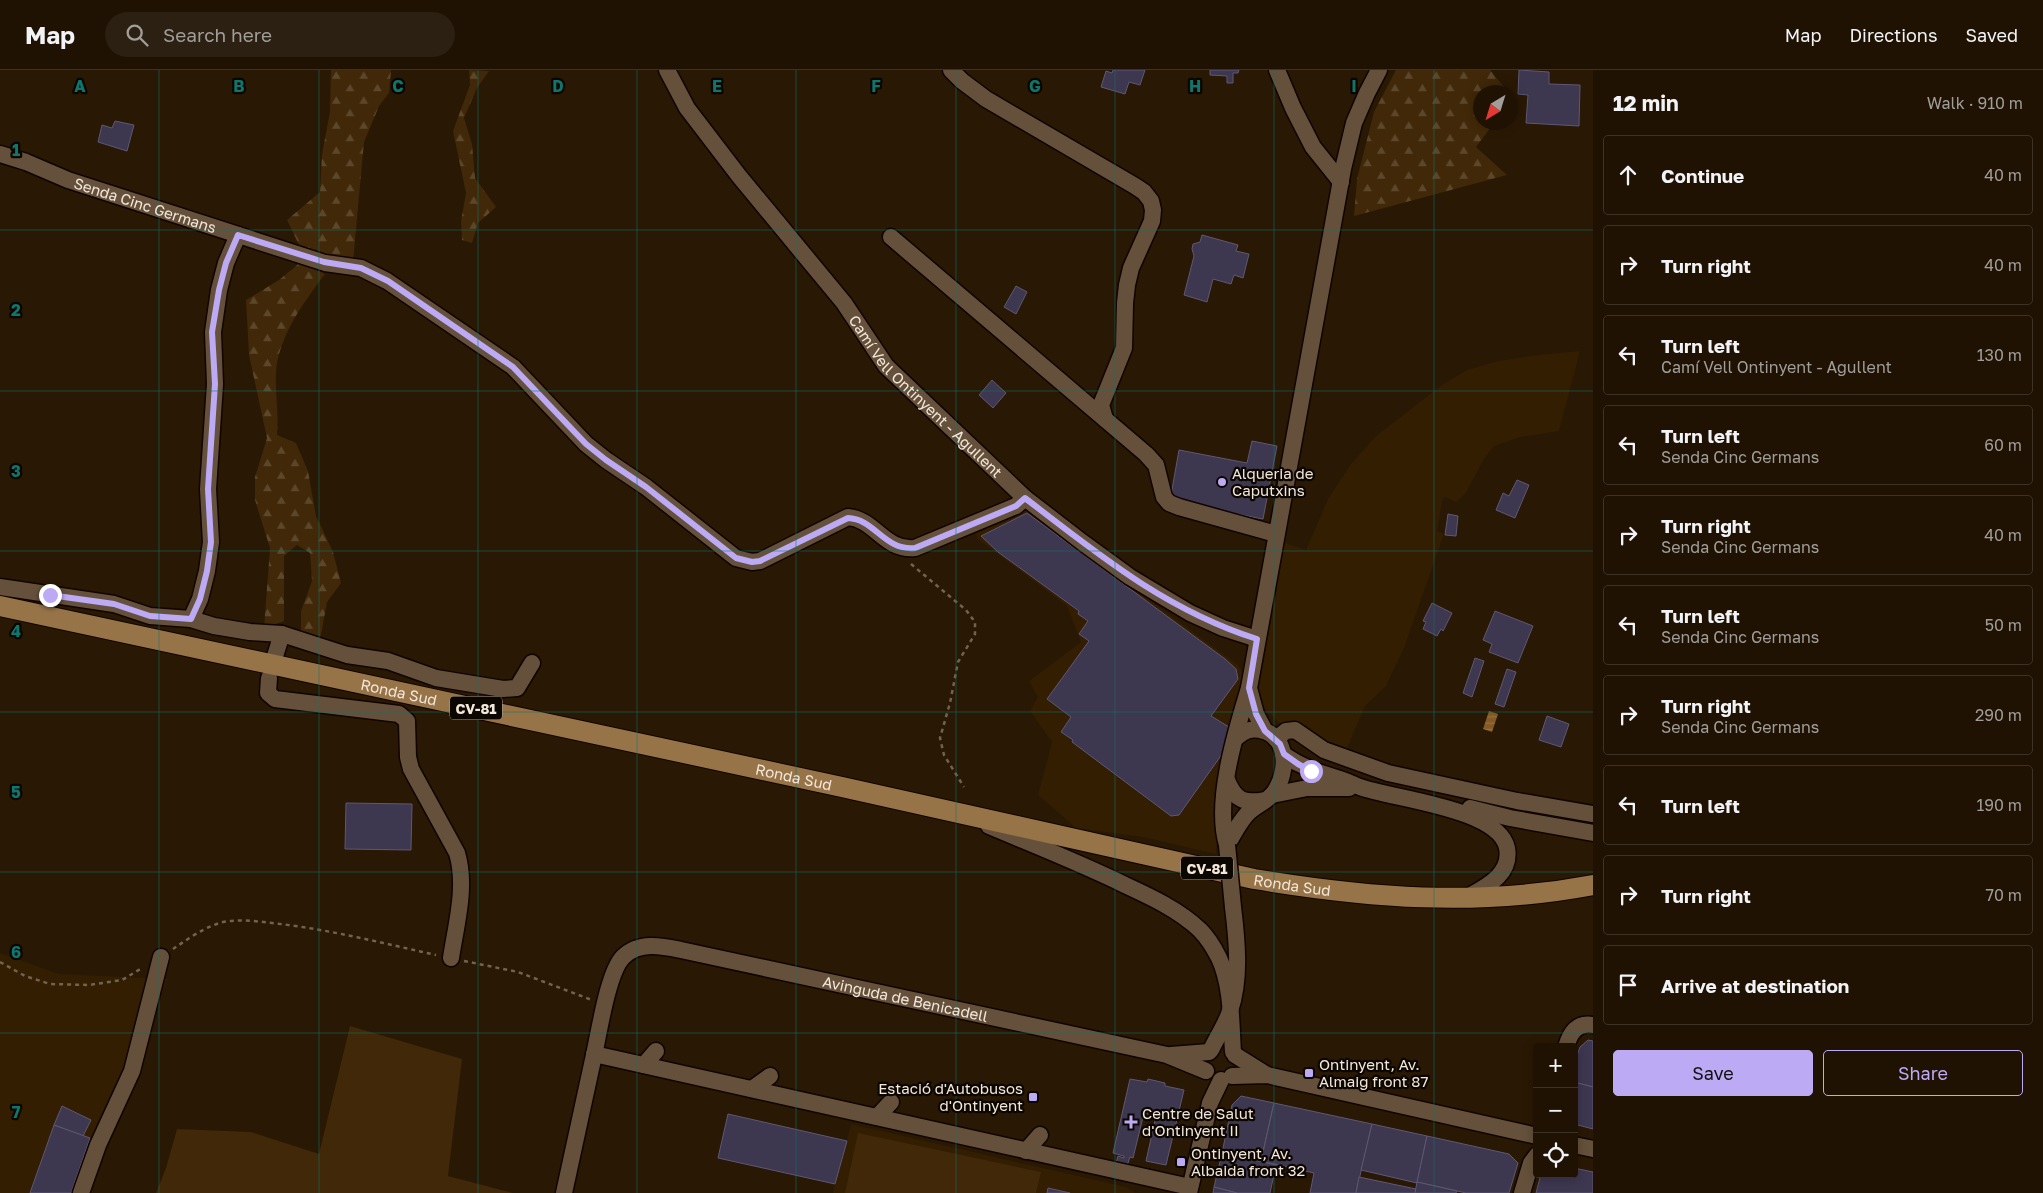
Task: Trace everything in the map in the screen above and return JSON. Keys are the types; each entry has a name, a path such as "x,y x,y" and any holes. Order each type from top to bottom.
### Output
{"main road":[{"name":"Ronda Sud","path":"0,606 1254,878 1322,890 1380,896 1466,898 1544,892 1593,885"}],"street":[{"name":"Camí Vell Ontinyent - Agullent","path":"668,70 687,108 739,176 844,303 886,366 1025,498 1130,577 1190,613 1223,628 1257,639"},
{"path":"951,70 986,99 1135,186 1144,192 1151,201 1153,210 1152,221 1127,284 1124,348 1101,405 1105,418"},
{"path":"1277,70 1293,108 1313,147 1341,182"},
{"path":"1217,1076 1204,1061 1230,1011 1235,988 1237,956 1227,845 1223,823 1231,752 1249,688 1341,182 1354,123 1379,70"},
{"name":"Senda Cinc Germans","path":"0,154 26,162 68,180 238,235 324,262 361,268 388,281 513,367 586,444 646,487 736,558 752,562 760,561 848,518 861,520 889,542 905,549"},
{"path":"191,619 200,599 207,571 211,542 208,489 215,384 212,332 226,263 238,235"},
{"path":"891,237 1153,461 1156,465 1164,497 1169,503 1276,534"},
{"path":"905,549 915,548 1007,510 1025,498"},
{"path":"0,586 114,604 150,616 191,619 223,628 282,634 347,655 388,661 436,678 503,689 517,688 532,663"},
{"path":"275,656 282,634"},
{"path":"269,678 268,693 275,699 399,714 407,721 408,757 411,769 453,845 461,865 461,882 451,958"},
{"path":"1249,688 1256,714 1275,742 1298,764 1311,771 1344,780 1361,788"},
{"path":"1236,738 1248,730 1275,742"},
{"path":"1275,742 1286,732 1295,730 1324,750 1388,773 1517,801 1593,814"},
{"path":"1227,845 1244,818 1269,798 1282,776 1275,742"},
{"path":"1227,780 1232,792 1243,800 1250,802 1313,788 1361,788 1433,804 1464,807 1510,818 1593,833"},
{"path":"1433,804 1480,821 1497,832 1506,844 1508,857 1503,870 1488,885 1466,898"},
{"path":"952,811 1080,863 1143,894 1189,921 1211,943 1226,978 1234,1054 1238,1066 1217,1076"},
{"name":"Avinguda de Benicadell","path":"605,1005 620,961 625,955 642,947 653,946 682,950 1168,1056"},
{"path":"81,1193 98,1144 132,1071 161,957"},
{"path":"564,1193 605,1005"},
{"path":"1568,1043 1573,1030 1581,1026 1593,1026"},
{"path":"1168,1056 1210,1051 1223,1047 1268,1075"},
{"path":"644,1065 656,1052"},
{"path":"594,1054 1026,1151 1190,1190 1217,1076"},
{"path":"1168,1056 1217,1076 1268,1075 1533,1135"},
{"path":"752,1090 770,1076"},
{"path":"877,1118 891,1102"},
{"path":"1026,1151 1040,1136"},
{"path":"1578,1146 1593,1149"},
{"path":"1522,1193 1533,1160"}],"path":[{"path":"905,549 907,560 966,610 975,622 975,634 958,662 950,703 940,738 944,755 964,787"},
{"path":"0,962 25,976 50,984 89,985 122,980 196,933 213,926 236,921 304,926 518,972 605,1005"}],"shaded area":[{"path":"1580,351 1559,431 1520,437 1494,446 1484,459 1466,493 1456,502 1445,497 1442,501 1437,531 1444,534 1404,648 1386,686 1365,706 1347,748 1326,741 1305,728 1281,725 1262,706 1258,692 1285,543 1306,550 1328,499 1351,464 1376,436 1442,385 1467,370 1498,361"},
{"path":"1025,509 1238,665 1244,675 1225,752 1216,854 1143,837 1076,828 1038,795 1052,742 1030,711 1038,697 1029,681 1081,642 1067,606 978,539 976,534"},
{"path":"1489,711 1498,714 1492,732 1483,729"},
{"path":"0,953 59,974 167,979 89,1193 0,1193"},
{"path":"851,1124 1126,1187 1135,1193 833,1193"}],"green space":[{"path":"331,70 391,70 389,93 379,106 364,142 353,262 302,251 287,220 320,192 322,154 330,112"},
{"path":"469,70 489,71 477,88 464,118 472,144 475,178 496,207 478,223 472,243 462,240 461,221 466,193 453,131 470,85"},
{"path":"1396,70 1490,70 1502,85 1473,85 1473,130 1489,130 1476,147 1507,175 1354,216 1357,179 1374,112"},
{"path":"301,262 325,274 293,320 282,346 276,373 277,435 296,443 308,471 316,516 333,552 341,583 327,602 320,640 301,633 301,611 312,581 310,553 297,545 284,556 284,621 264,628 270,548 255,500 255,477 267,438 249,355 246,300 279,280"},
{"path":"350,1026 462,1059 448,1176 513,1193 156,1193 166,1168 177,1129 251,1132 319,1154"},
{"path":"858,1133 1041,1172 1036,1193 845,1193"}],"building":[{"path":"1113,70 1145,70 1140,85 1129,82 1125,94 1101,87 1106,71 1112,73"},
{"path":"1210,70 1239,70 1238,73 1233,73 1233,83 1227,83 1227,76 1210,75"},
{"path":"1519,70 1549,72 1549,84 1580,85 1579,126 1526,123 1528,95 1518,94"},
{"path":"115,121 134,125 127,151 98,142 102,125 112,128"},
{"path":"1202,235 1238,245 1236,251 1249,254 1243,278 1234,275 1231,284 1213,279 1207,302 1184,295 1194,256 1193,244 1200,242"},
{"path":"1016,286 1027,292 1016,314 1004,307"},
{"path":"992,380 1006,393 993,408 979,395"},
{"name":"Alqueria de Caputxins","path":"1252,441 1277,446 1263,519 1170,501 1179,450 1247,463"},
{"path":"1517,480 1529,485 1515,518 1496,510 1503,493 1509,496"},
{"path":"1027,513 1236,669 1238,679 1211,716 1229,727 1231,731 1227,747 1179,815 1171,816 1061,732 1071,717 1047,699 1089,641 1079,634 1088,621 1078,614 1079,611 998,552 981,536"},
{"path":"1448,514 1458,516 1456,536 1445,535"},
{"path":"1432,603 1452,613 1443,631 1441,629 1437,636 1423,629 1426,622 1423,621"},
{"path":"1495,611 1533,626 1518,663 1489,652 1492,644 1483,640"},
{"path":"1475,658 1484,661 1472,697 1463,693"},
{"path":"1507,669 1516,672 1504,707 1495,704"},
{"path":"1547,716 1569,724 1561,747 1539,740"},
{"path":"346,803 412,804 411,850 345,849"},
{"path":"1588,1040 1593,1041 1593,1087 1578,1083 1578,1053 1580,1047"},
{"name":"Centre de Salut d'Ontinyent II","path":"1130,1079 1147,1082 1148,1079 1165,1083 1165,1086 1184,1090 1166,1165 1146,1161 1156,1116 1144,1113 1133,1158 1130,1157 1127,1166 1116,1163 1118,1156 1124,1158 1124,1156 1113,1153"},
{"path":"1578,1083 1593,1087 1593,1129 1578,1125"},
{"path":"1241,1096 1274,1103 1261,1161 1222,1153 1232,1105"},
{"path":"1274,1103 1372,1124 1356,1193 1310,1193 1314,1173 1261,1161"},
{"path":"62,1106 91,1120 83,1136 54,1125"},
{"path":"728,1114 847,1141 835,1184 718,1158"},
{"path":"1372,1124 1427,1136 1417,1183 1361,1170"},
{"path":"54,1125 90,1138 71,1193 30,1193"},
{"path":"1427,1136 1509,1154 1518,1163 1509,1193 1466,1193 1417,1182"},
{"path":"1222,1153 1276,1165 1270,1193 1237,1193 1214,1187"},
{"path":"1578,1169 1593,1172 1593,1193 1536,1193 1540,1178 1578,1178"},
{"path":"1359,1177 1416,1189 1415,1193 1356,1193"},
{"path":"1417,1182 1457,1191 1456,1193 1415,1193"},
{"path":"1214,1187 1237,1193 1213,1193"},
{"path":"1048,1188 1070,1193 1047,1193"}],"place":[{"name":"Alqueria de Caputxins","path":"1222,482"},
{"name":"Ontinyent, Av. Almaig front 87","path":"1309,1073"},
{"name":"Estació d'Autobusos d'Ontinyent","path":"1033,1097"},
{"name":"Centre de Salut d'Ontinyent II","path":"1131,1122"},
{"name":"Ontinyent, Av. Albaida front 32","path":"1181,1162"}],"route":[{"path":"50,595 114,604 150,616 191,619 200,599 207,571 211,542 208,489 215,384 212,332 226,263 238,235 324,262 361,268 388,281 513,367 593,450 646,487 736,558 752,562 760,561 840,520 848,518 861,520 896,546 905,549 915,548 1016,506 1025,498 1130,577 1190,613 1223,628 1257,639 1249,688 1256,714 1265,731 1272,735 1280,744 1284,754 1311,771"}]}
